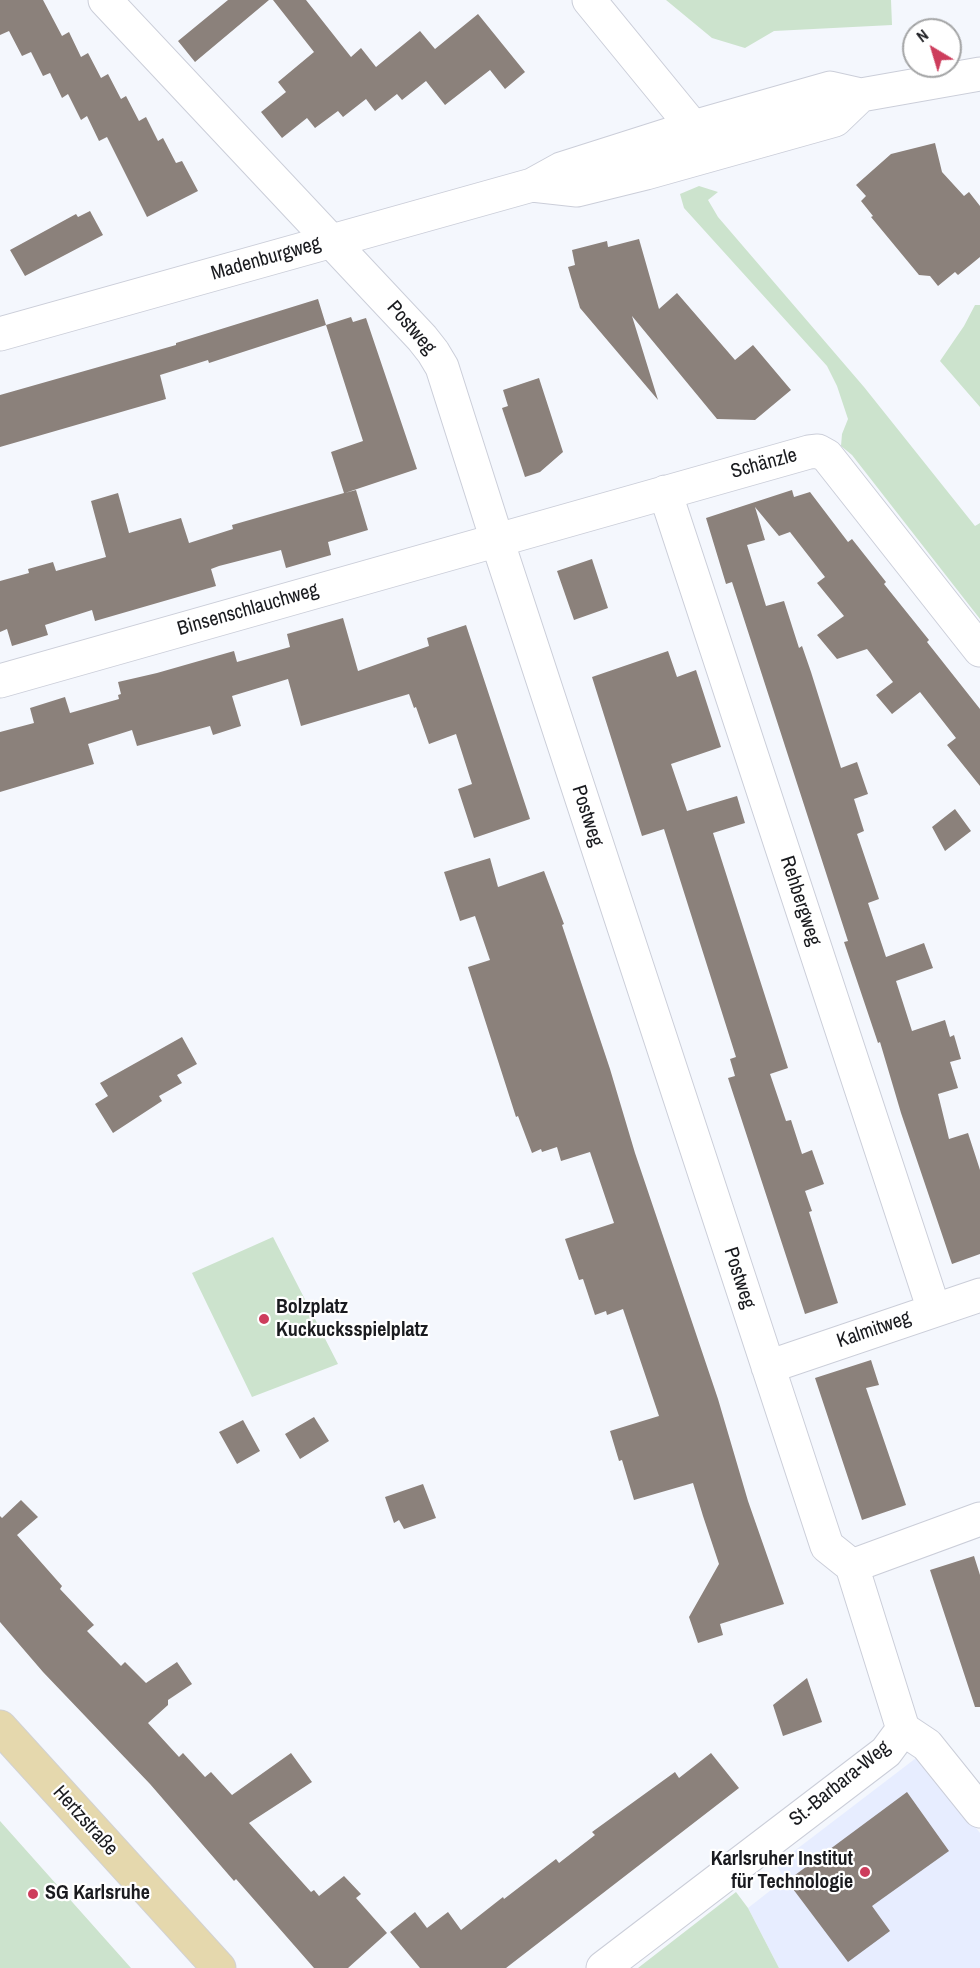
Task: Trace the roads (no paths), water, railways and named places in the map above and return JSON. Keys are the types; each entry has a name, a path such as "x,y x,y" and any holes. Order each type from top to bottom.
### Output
{"main road":[{"name":"Hertzstraße","path":"0,1727 219,1968"}],"street":[{"name":"Postweg","path":"105,0 433,351 446,377 497,540 827,1546 852,1566"},
{"path":"589,0 715,154"},
{"path":"861,95 980,74"},
{"name":"Madenburgweg","path":"0,334 532,185 561,169 693,127 830,88 861,95"},
{"name":"Madenburgweg","path":"532,185 577,190 715,154 835,120 861,95"},
{"name":"Schänzle","path":"497,540 818,451 827,456 980,650"},
{"name":"Rehbergweg","path":"665,492 934,1310"},
{"name":"Binsenschlauchweg","path":"0,681 497,540"},
{"name":"Kalmitweg","path":"768,1367 980,1294"},
{"path":"980,1520 852,1566 903,1729 927,1745 980,1811"},
{"name":"St.-Barbara-Weg","path":"603,1968 886,1752 903,1729"}],"place":[{"name":"Bolzplatz Kuckucksspielplatz","path":"264,1319"},
{"name":"Karlsruher Institut für Technologie","path":"865,1872"},
{"name":"SG Karlsruhe","path":"33,1894"}]}
